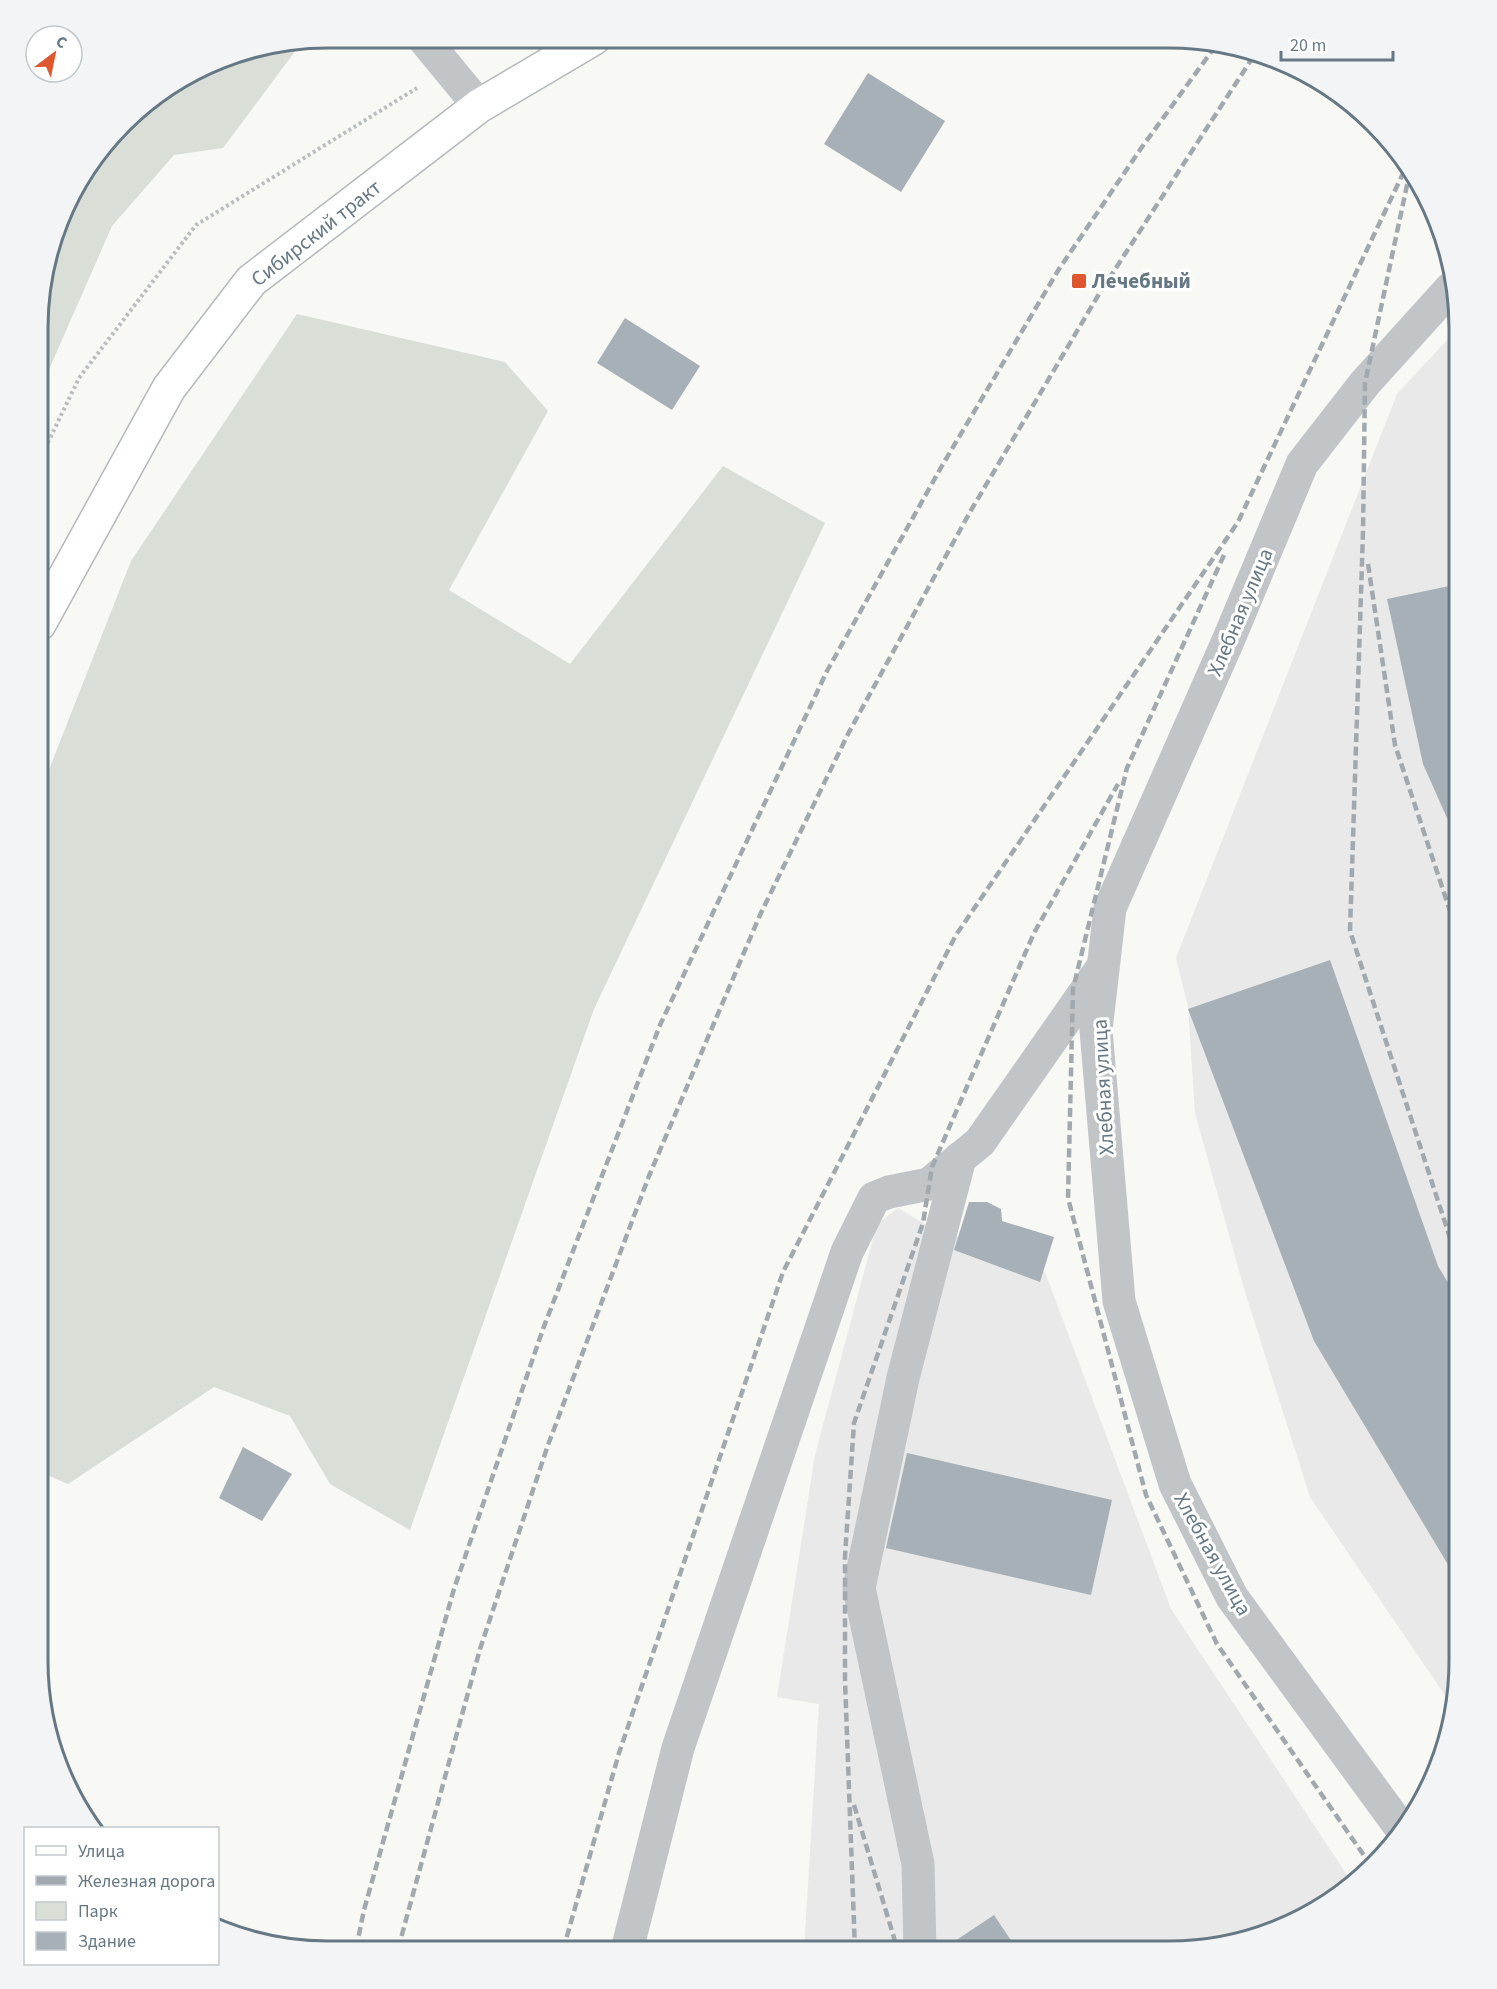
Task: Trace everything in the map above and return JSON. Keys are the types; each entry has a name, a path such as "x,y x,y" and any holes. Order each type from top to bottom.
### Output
{"main road":[{"name":"Сибирский тракт","path":"48,608 169,388 252,281 479,106 577,48"}],"street":[{"path":"431,48 479,106"},
{"name":"Хлебная улица","path":"1397,1823 1232,1597 1175,1484 1119,1301 1096,1030 1110,908 1228,641 1302,464 1365,383 1447,292"},
{"path":"629,1941 678,1748 847,1252 874,1198 889,1192 929,1184 980,1142 1103,965"},
{"path":"920,1941 918,1864 860,1588 903,1378 960,1158"}],"path":[{"path":"48,442 79,378 196,225 449,69"}],"shaded area":[{"path":"1449,338 1449,1661 1447,1698 1310,1497 1245,1292 1195,1113 1188,1007 1176,958 1397,394"},
{"path":"898,1208 923,1223 1045,1272 1171,1609 1348,1876 1324,1894 1276,1920 1205,1939 1169,1941 805,1941 819,1704 777,1697 815,1455 877,1224"}],"green space":[{"path":"296,50 223,148 174,155 112,226 48,372 48,328 53,274 69,221 86,188 106,158 143,118 188,86 238,63"},
{"path":"297,314 505,362 548,411 449,590 570,664 723,466 825,523 594,1009 410,1530 330,1484 290,1416 214,1387 68,1484 48,1475 48,772 131,561"}],"building":[{"path":"868,73 945,121 901,192 824,144"},
{"path":"625,318 700,366 672,410 597,363"},
{"path":"1449,586 1449,822 1423,764 1387,599"},
{"path":"1330,960 1438,1266 1449,1284 1449,1566 1314,1341 1188,1009"},
{"path":"969,1202 987,1202 1001,1209 1002,1221 1054,1237 1040,1282 954,1250"},
{"path":"243,1447 292,1474 262,1521 219,1498"},
{"path":"907,1453 1112,1500 1091,1595 886,1548"},
{"path":"994,1915 1011,1941 955,1941"}],"railway":[{"path":"358,1941 364,1910 454,1589 543,1329 660,1025 827,671 943,464 1059,269 1142,147 1212,51"},
{"path":"400,1941 480,1649 548,1445 649,1176 760,915 849,732 970,512 1099,294 1251,61"},
{"path":"566,1941 619,1753 783,1272 956,935 1238,522 1403,174"},
{"path":"1408,182 1365,383 1363,532 1350,931 1449,1235"},
{"path":"1224,555 1127,768 1073,989 1068,1198 1146,1495 1217,1644 1367,1859"},
{"path":"1368,564 1395,745 1449,908"},
{"path":"855,1941 845,1681 845,1556 854,1423 923,1223 932,1167 1034,933 1118,784"},
{"path":"854,1805 895,1941"}],"place":[{"name":"Лечебный","path":"1079,281"}]}
